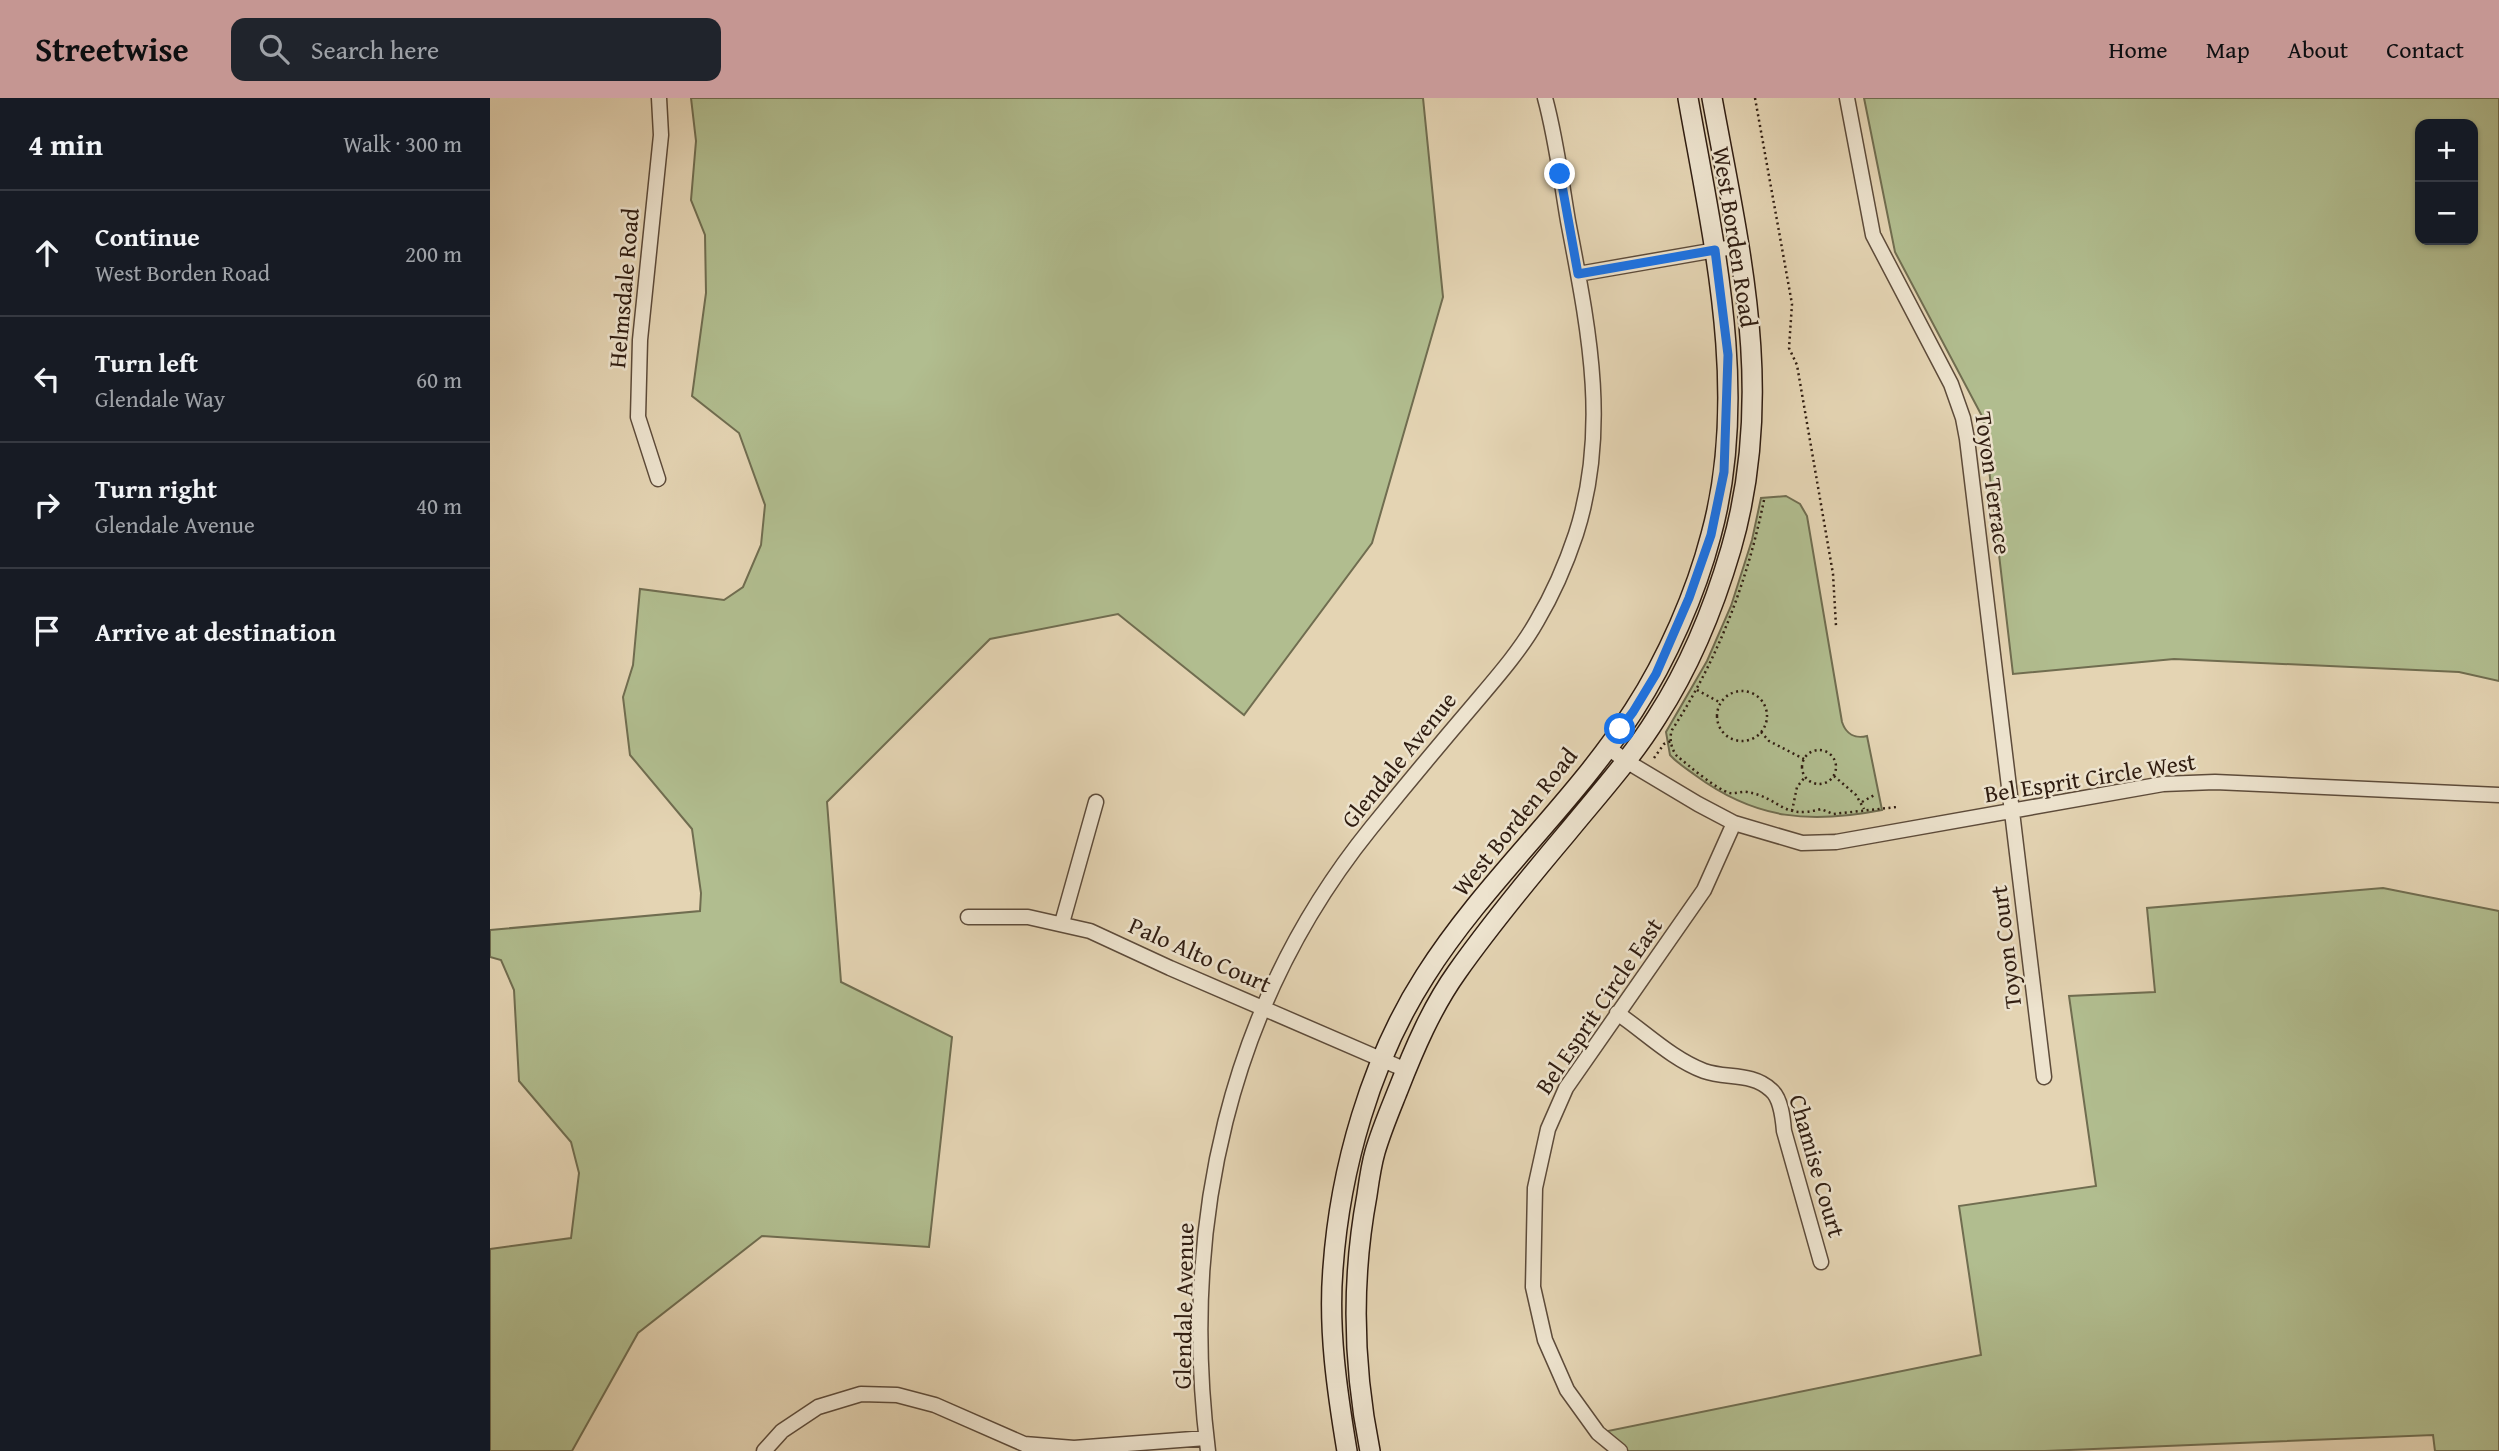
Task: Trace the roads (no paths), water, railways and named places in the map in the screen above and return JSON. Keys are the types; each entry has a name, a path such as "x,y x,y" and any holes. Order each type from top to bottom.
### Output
{"main road":[{"name":"West Borden Road","path":"1347,1451 1336,1385 1333,1269 1348,1161 1390,1038 1425,975 1475,908 1633,712 1656,674 1689,598 1711,535 1724,472 1728,355 1715,250 1688,98"},
{"name":"West Borden Road","path":"1370,1451 1359,1385 1356,1270 1374,1152 1406,1070 1437,1004 1456,973 1626,761 1656,719 1692,652 1711,609 1731,548 1743,497 1751,440 1754,388 1749,316 1739,246 1712,98"}],"street":[{"name":"Helmsdale Road","path":"658,479 638,417 640,340 661,135 659,98"},
{"name":"Glendale Avenue","path":"1207,1444 1201,1351 1203,1245 1222,1131 1246,1050 1262,1008 1330,884 1369,831 1509,662 1536,623 1559,578 1576,533 1589,482 1593,440 1593,373 1578,274 1545,98"},
{"name":"Toyon Terrace","path":"1847,98 1873,235 1951,384 1963,418 2013,811"},
{"path":"1578,274 1739,246"},
{"name":"Bel Esprit Circle West","path":"1606,747 1698,804 1734,822 1802,843 1836,842 2163,785 2215,782 2499,795"},
{"path":"1062,923 1096,802"},
{"name":"Toyon Court","path":"2013,811 2043,1077"},
{"name":"Bel Esprit Circle East","path":"1620,1451 1598,1433 1567,1390 1545,1340 1533,1287 1535,1188 1548,1129 1566,1088 1704,890 1734,822"},
{"name":"Palo Alto Court","path":"968,918 1028,917 1090,931 1406,1070"},
{"name":"Chamise Court","path":"1617,1013 1670,1052 1704,1071 1751,1078 1773,1091 1782,1113 1784,1131 1821,1262"},
{"path":"764,1451 782,1431 818,1407 861,1394 897,1395 935,1405 1024,1444 1073,1448 1207,1444"}]}
